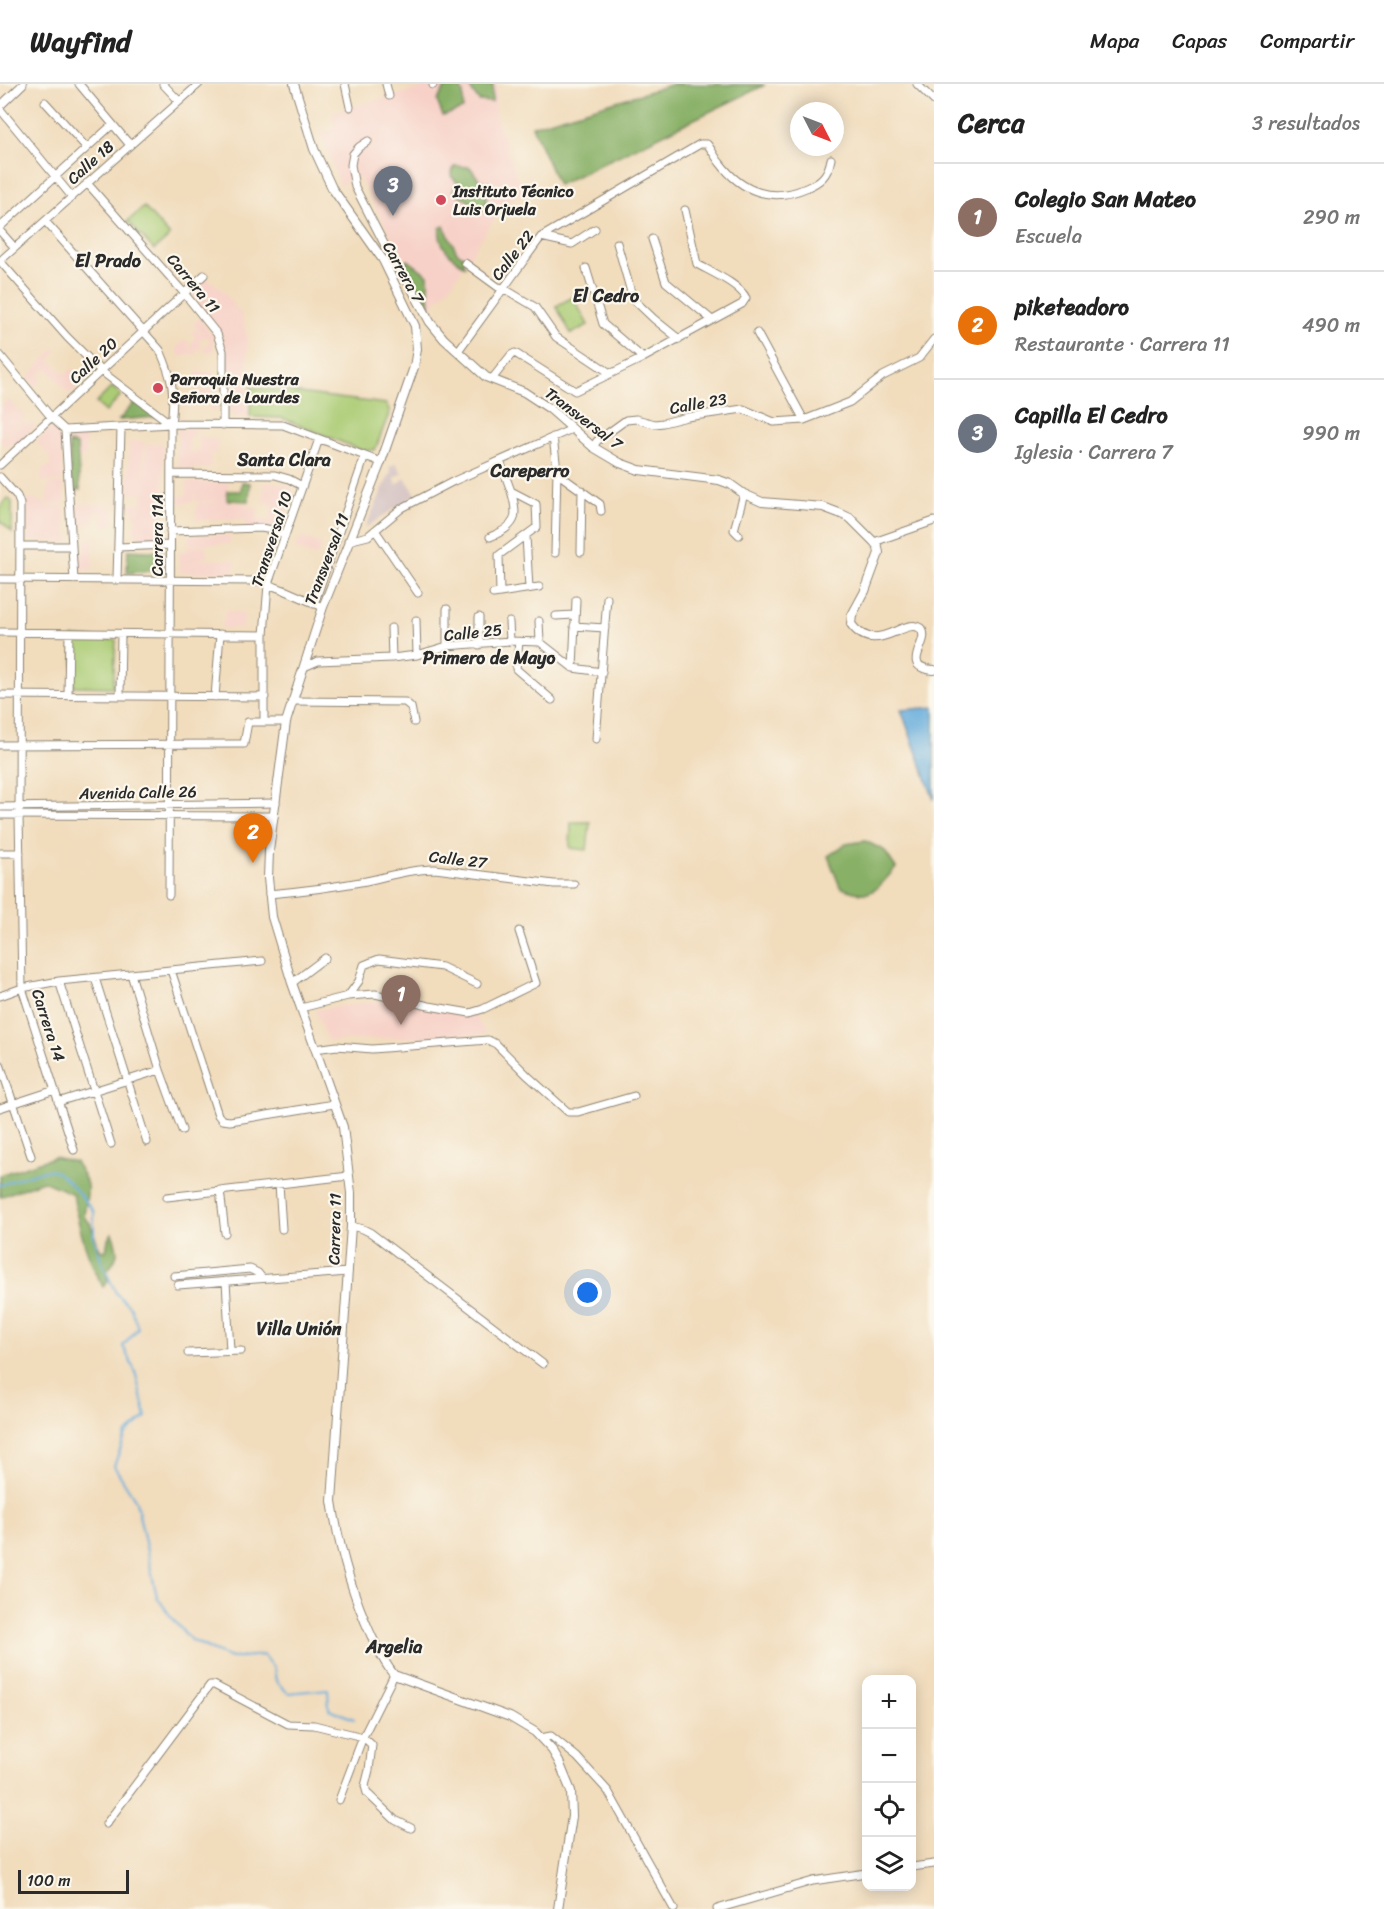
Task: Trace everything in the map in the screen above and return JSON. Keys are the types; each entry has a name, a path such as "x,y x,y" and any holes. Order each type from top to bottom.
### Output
{"street":[{"path":"23,84 0,107 72,197"},
{"path":"79,84 130,145"},
{"path":"163,84 179,101"},
{"name":"Calle 18","path":"0,261 199,84"},
{"name":"Carrera 7","path":"294,84 314,148 332,188 383,260 416,326 417,349"},
{"path":"345,84 350,107"},
{"path":"386,84 388,96"},
{"path":"917,84 934,101"},
{"path":"45,102 87,148"},
{"path":"15,248 0,229 112,125"},
{"path":"368,141 353,154 351,165 354,187 395,265"},
{"name":"Calle 22","path":"458,351 541,237 700,144 707,144 720,163 734,177 756,192 768,196 794,194 821,182 830,168 831,159"},
{"name":"Carrera 11","path":"87,183 217,334 223,351 223,425"},
{"path":"492,379 515,353 575,391 643,358 742,304 746,298 742,291 697,264 685,210"},
{"name":"Carrera 11A","path":"45,221 160,350 171,373 174,398 171,424 170,896"},
{"path":"541,237 572,244 595,229"},
{"path":"652,239 666,282 712,320"},
{"path":"617,243 633,299 679,339"},
{"path":"383,260 395,265"},
{"path":"0,261 67,337 101,371 171,424"},
{"path":"465,263 498,287 535,307 556,337 610,374"},
{"name":"Transversal 7","path":"395,265 407,280 430,322 444,339 486,377 524,392 541,403 593,447 620,463 639,470 730,483 744,494 762,502 823,507 850,518 874,542"},
{"path":"586,268 603,324 643,358"},
{"name":"Calle 20","path":"0,465 204,275"},
{"path":"757,333 804,420"},
{"name":"Calle 23","path":"593,447 610,430 626,420 636,419 655,424 743,409 774,422 804,420 850,402 883,376 919,358 934,339"},
{"name":"Transversal 11","path":"279,783 286,723 319,606 381,462 414,367 417,349"},
{"path":"1,358 51,417 65,430 74,580"},
{"path":"65,430 171,424 283,425 381,462"},
{"path":"117,579 121,428"},
{"path":"348,541 368,536 402,508 454,481 572,429"},
{"path":"553,437 556,470 555,554"},
{"name":"Transversal 10","path":"264,722 264,635 268,584 320,440"},
{"path":"0,579 244,580 268,584 319,606 365,456"},
{"path":"490,537 509,526 515,517 516,509 500,460"},
{"path":"556,470 600,504 601,511"},
{"path":"171,474 275,475 302,486"},
{"name":"Carrera 14","path":"0,477 17,496 20,504 19,810 22,988 74,1150"},
{"path":"581,552 582,490"},
{"path":"511,491 534,501 537,527 499,555 496,593 539,587"},
{"path":"739,535 734,530 744,494"},
{"path":"934,521 874,542 878,547 878,559 852,615 851,624 862,635 871,637 885,636 914,626 920,628 924,633 924,640 917,656 917,662 925,670 934,670"},
{"path":"171,531 260,528 274,530 285,536"},
{"path":"375,530 418,593"},
{"path":"526,536 529,588"},
{"path":"118,547 171,545"},
{"path":"21,546 72,546"},
{"path":"596,739 607,598"},
{"path":"573,668 576,600"},
{"path":"447,609 447,646"},
{"path":"556,616 574,615"},
{"path":"478,645 479,617"},
{"path":"417,620 417,655"},
{"path":"539,621 540,642 573,668 602,672"},
{"path":"509,622 510,641"},
{"path":"574,626 605,628"},
{"path":"391,628 392,658"},
{"path":"0,632 264,635"},
{"path":"68,696 69,633"},
{"path":"120,696 121,634"},
{"path":"215,697 220,634"},
{"name":"Calle 25","path":"303,667 318,661 417,655 447,646 510,641 540,642"},
{"path":"519,642 516,669 552,700"},
{"path":"0,695 265,697"},
{"path":"292,701 405,702 411,707 414,722"},
{"path":"0,745 244,744 248,722 286,723"},
{"name":"Carrera 11","path":"279,783 269,851 268,878 272,917 292,983 343,1127 349,1176 351,1226 332,1501 342,1556 359,1608 382,1659 394,1675"},
{"name":"Avenida Calle 26","path":"0,814 19,810 276,803"},
{"name":"Avenida Calle 26","path":"0,807 19,810 274,816"},
{"path":"0,853 20,853"},
{"name":"Calle 27","path":"269,894 307,891 419,869 435,868 544,884 574,884"},
{"path":"301,1008 348,996 375,994 455,1011 470,1012 483,1009 536,983 519,931"},
{"path":"292,983 325,958"},
{"path":"348,996 359,981 364,965 380,959 442,968 477,984"},
{"path":"0,996 22,988 59,981 261,961"},
{"path":"171,970 218,1115 222,1120 230,1121 334,1104"},
{"path":"131,974 160,1070 182,1130"},
{"path":"95,978 147,1142"},
{"path":"59,981 111,1144"},
{"path":"315,1049 337,1046 372,1048 488,1040 496,1044 568,1112 578,1112 634,1096"},
{"path":"0,1064 31,1156"},
{"path":"58,1102 160,1070"},
{"path":"0,1108 55,1090"},
{"path":"167,1197 349,1176"},
{"path":"279,1184 282,1229"},
{"path":"220,1190 225,1233"},
{"path":"351,1226 363,1228 371,1233 543,1364"},
{"path":"174,1276 250,1269 262,1278"},
{"path":"178,1285 348,1272"},
{"path":"226,1281 230,1351"},
{"path":"188,1353 241,1351"},
{"path":"339,1800 363,1737 394,1675 510,1717 535,1732 552,1750 571,1791 572,1816 558,1909"},
{"path":"106,1824 210,1685 214,1685 288,1724 314,1725 363,1737 372,1745 365,1786 367,1793 395,1820 411,1828"},
{"path":"541,1738 551,1736 577,1757 608,1791 674,1909"},
{"path":"916,1866 934,1864"},
{"path":"717,1909 813,1881 862,1874"}],"shaded area":[{"name":"Instituto Técnico Luis Orjuela","path":"438,84 497,84 495,114 522,192 502,207 451,285 430,308 403,265 402,257 359,177 340,185 321,133 334,129 332,112"},
{"path":"206,278 220,288 241,314 247,336 248,417 236,417 230,413 222,334 190,293"},
{"path":"200,318 213,337 214,350 206,353 203,347 207,346 210,341 206,336 199,341 202,348 195,350 196,355 192,353 180,357 176,348 186,339 192,352 191,343 196,338 191,332 196,329 201,334 201,330 199,331 193,324"},
{"path":"54,348 57,351 50,360 64,374 72,369 79,375 72,382 77,387 70,394 46,368 36,378 42,375 44,377 35,386 27,379"},
{"path":"196,372 216,372 217,389 208,390 207,384 202,384 202,390 194,389"},
{"path":"216,390 216,412 210,410 211,401 198,401 199,391"},
{"path":"8,399 18,410 13,415 20,410 25,417 14,428 0,435 0,408"},
{"path":"23,421 35,427 15,445 10,440 9,448 0,441 0,437 8,435 7,433 14,429 16,432 15,429"},
{"path":"52,428 63,440 57,449 61,448 63,481 41,482 42,469 50,466 50,456 36,442"},
{"path":"178,428 200,428 189,439 189,452 199,451 200,434 207,439 218,440 217,453 206,453 211,454 210,468 198,469 198,459 196,469 178,468"},
{"path":"68,434 86,434 85,457 77,456 77,443 69,443"},
{"path":"129,442 144,442 143,486 147,444 163,444 164,540 145,539 135,534 134,523 139,522 128,503 141,504 143,493 128,494"},
{"path":"396,463 402,473 394,478 397,485 405,478 416,494 365,528 391,471 389,467"},
{"path":"187,482 228,482 227,502 247,504 247,511 249,505 258,509 257,519 270,521 272,504 264,503 264,483 273,482 294,488 283,527 244,529 246,519 196,520 197,503 218,501 196,501 196,490 194,501 180,503 178,496 187,496"},
{"path":"49,484 63,484 64,503 46,505"},
{"path":"26,499 43,501 45,506 63,506 69,543 27,540"},
{"path":"76,504 105,504 107,507 113,507 114,525 102,525 103,513 95,512 94,523 77,526"},
{"path":"189,535 230,535 230,544 188,544"},
{"path":"301,537 323,545 317,556 295,549"},
{"path":"93,538 93,569 76,570 78,551 86,552 85,540"},
{"path":"188,546 206,546 207,558 189,560 235,560 234,572 180,572 179,551 186,552"},
{"path":"226,611 244,613 243,628 221,628"},
{"path":"386,1000 475,1016 486,1034 328,1041 315,1010"}],"green space":[{"path":"458,84 463,93 463,109 443,116 437,101 445,88"},
{"path":"467,84 493,84 492,102 479,101"},
{"path":"674,84 765,85 558,185 532,126"},
{"path":"454,166 470,167 480,181 488,182 485,212 453,191 457,182 451,176"},
{"path":"144,207 170,236 154,250 128,221"},
{"path":"444,226 457,252 463,256 465,266 455,259 443,245 440,228"},
{"path":"408,260 428,275 430,308 403,265"},
{"path":"573,297 588,325 571,334 556,306"},
{"path":"112,387 121,395 106,412 96,403"},
{"path":"251,387 386,404 390,411 375,450 361,450 282,418 250,417"},
{"path":"135,402 156,417 119,420"},
{"path":"69,443 77,445 80,490 71,489"},
{"path":"242,482 250,483 249,501 227,500 227,491 241,491"},
{"path":"8,498 12,502 12,532 0,521 0,506"},
{"path":"128,550 163,552 163,570 127,573"},
{"path":"73,637 116,640 113,687 74,686"},
{"path":"571,822 590,822 587,850 570,848"},
{"path":"865,841 884,850 896,868 872,891 860,893 840,887 828,856 846,844"},
{"path":"54,1157 75,1162 87,1183 84,1217 90,1223 100,1250 106,1251 108,1239 112,1233 117,1254 106,1272 108,1281 103,1287 84,1242 73,1194 43,1181 0,1197 0,1175"}],"water":[{"path":"934,707 934,800 901,710"}],"waterway":[{"path":"0,1185 45,1170 56,1172 68,1181 94,1212 94,1237 102,1263 116,1293 131,1308 138,1328 123,1346 135,1371 146,1417 126,1434 114,1466 136,1501 157,1597 190,1639 231,1658 263,1655 274,1669 276,1681 288,1693 328,1689 329,1709 354,1719"}],"place":[{"name":"Instituto Técnico Luis Orjuela","path":"441,200"},
{"name":"Capilla El Cedro","path":"393,216"},
{"name":"Parroquia Nuestra Señora de Lourdes","path":"158,388"},
{"name":"piketeadoro","path":"253,863"},
{"name":"Colegio San Mateo","path":"401,1025"}],"district":[{"name":"El Prado","path":"108,261"},
{"name":"El Cedro","path":"606,296"},
{"name":"Santa Clara","path":"284,460"},
{"name":"Careperro","path":"530,471"},
{"name":"Primero de Mayo","path":"489,658"},
{"name":"Villa Unión","path":"299,1329"},
{"name":"Argelia","path":"394,1647"}]}
